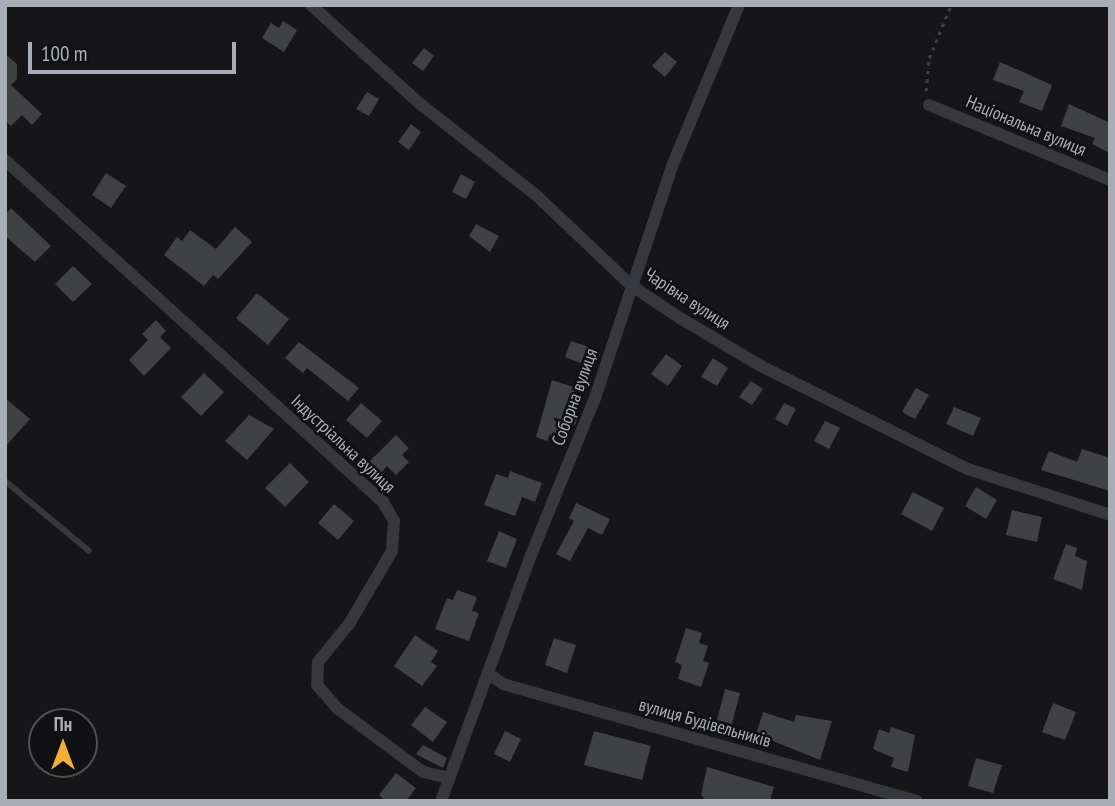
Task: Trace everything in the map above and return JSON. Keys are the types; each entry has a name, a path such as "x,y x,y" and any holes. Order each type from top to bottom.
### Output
{"street":[{"name":"Чарівна вулиця","path":"311,5 419,103 537,196 632,286 761,366 968,469 1110,515"},
{"name":"Соборна вулиця","path":"441,801 595,398 672,166 739,5"},
{"name":"Національна вулиця","path":"929,105 1110,180"},
{"name":"Індустріальна вулиця","path":"5,160 383,502 394,521 391,551 349,624 318,662 317,685 338,709 423,772 449,778"},
{"name":"вулиця Будівельників","path":"488,673 503,684 917,801"}],"lane":[{"path":"5,481 89,551"}],"path":[{"path":"929,105 924,82 929,58 951,5"}],"building":[{"path":"283,21 297,30 284,52 262,38 271,23 279,28"},
{"path":"424,48 434,56 423,71 412,63"},
{"path":"665,52 677,62 665,77 652,66"},
{"path":"5,54 17,64 17,79 11,85 42,114 32,125 22,115 11,126 5,121"},
{"path":"1000,62 1052,85 1042,111 1019,102 1024,91 993,80"},
{"path":"367,92 379,99 369,116 356,109"},
{"path":"1069,104 1110,123 1110,153 1092,144 1095,138 1061,126"},
{"path":"411,124 421,132 409,150 398,142"},
{"path":"106,173 126,186 111,208 92,195"},
{"path":"461,174 475,182 466,199 452,192"},
{"path":"11,208 51,246 35,262 5,236 5,215"},
{"path":"476,224 499,236 490,252 469,236"},
{"path":"235,227 252,242 218,279 213,275 204,286 164,255 177,237 182,241 190,230 216,249"},
{"path":"73,266 92,284 73,302 55,284"},
{"path":"257,293 289,319 268,345 236,318"},
{"path":"156,320 166,331 160,337 171,348 144,376 129,360 148,340 142,334"},
{"path":"571,341 595,349 589,366 565,357"},
{"path":"299,342 359,388 348,401 307,368 303,373 285,358"},
{"path":"666,354 682,366 668,386 651,374"},
{"path":"713,358 728,368 717,386 701,377"},
{"path":"204,373 224,392 201,416 181,397"},
{"path":"552,380 576,388 568,411 579,415 575,425 564,421 558,438 550,434 547,441 536,437"},
{"path":"751,381 763,389 752,405 739,397"},
{"path":"916,388 929,395 915,419 902,412"},
{"path":"5,398 30,419 5,447"},
{"path":"361,403 382,421 367,438 346,420"},
{"path":"784,403 796,409 787,426 775,419"},
{"path":"954,407 981,418 973,436 946,424"},
{"path":"249,415 274,429 247,460 225,441"},
{"path":"825,421 840,428 829,449 814,441"},
{"path":"396,435 409,448 402,455 409,462 396,475 387,466 378,476 366,465"},
{"path":"1082,449 1110,458 1110,491 1041,470 1049,451 1077,462"},
{"path":"290,463 309,482 285,507 265,488"},
{"path":"510,471 542,483 535,502 522,497 515,516 484,505 496,474 508,478"},
{"path":"976,487 997,500 986,519 965,506"},
{"path":"913,492 944,508 932,531 901,514"},
{"path":"576,503 610,519 602,535 588,528 570,561 556,554 574,521 569,518"},
{"path":"334,504 354,521 338,540 318,523"},
{"path":"1012,510 1042,517 1037,542 1006,535"},
{"path":"499,531 517,539 506,568 487,561"},
{"path":"1066,544 1077,548 1075,556 1087,561 1082,590 1053,579"},
{"path":"457,590 477,597 472,611 479,613 469,641 435,629 447,598 453,600"},
{"path":"686,628 702,633 699,643 708,646 703,661 709,663 701,687 678,679 682,665 675,662"},
{"path":"415,635 438,651 431,662 437,666 422,686 394,666"},
{"path":"554,638 576,645 567,673 545,665"},
{"path":"725,689 740,693 732,724 717,720"},
{"path":"1053,703 1076,712 1065,740 1042,732"},
{"path":"425,707 447,722 433,742 411,725"},
{"path":"763,712 794,722 796,715 832,721 820,760 756,734"},
{"path":"891,727 915,735 908,772 891,767 894,758 873,749 879,729 889,733"},
{"path":"505,731 521,739 510,762 494,754"},
{"path":"594,731 651,746 642,780 584,765"},
{"path":"423,745 447,758 443,768 416,754"},
{"path":"976,758 1002,765 993,793 968,786"},
{"path":"707,767 774,787 770,801 707,801 701,795"},
{"path":"396,773 416,788 406,801 386,801 379,795"}]}
